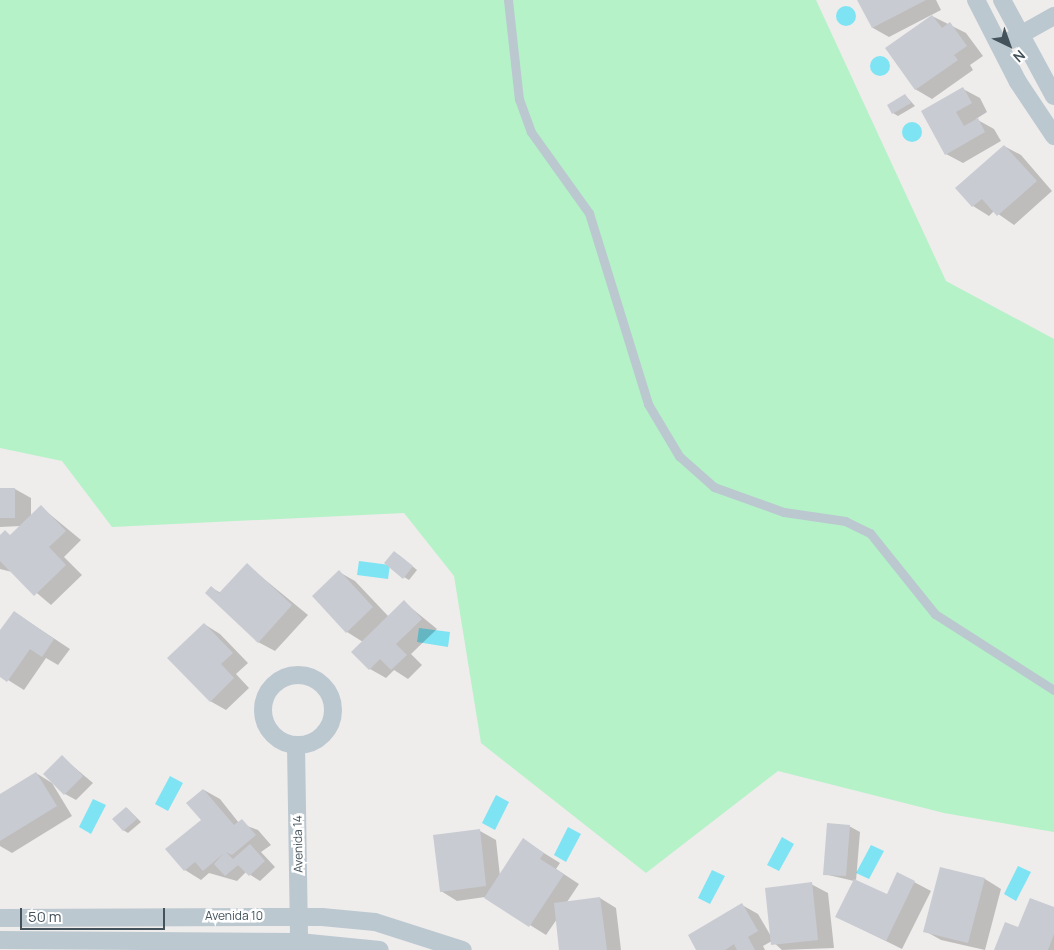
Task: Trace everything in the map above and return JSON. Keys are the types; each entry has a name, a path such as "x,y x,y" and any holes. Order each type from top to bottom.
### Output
{"street":[{"path":"976,0 1000,46 1054,136"},
{"path":"1002,0 1054,96"},
{"path":"1000,46 1054,16"},
{"name":"Avenida 14","path":"296,745 299,942"},
{"name":"Avenida 10","path":"0,918 300,915 375,922 463,950"},
{"path":"122,916 122,941"},
{"path":"0,940 299,942 380,950"}],"lane":[{"path":"508,0 519,99 525,116 531,132 589,213 648,404 679,456 714,487 784,512 845,521 870,533 935,614 1054,690"}],"green space":[{"path":"0,0 816,0 946,281 1054,339 1054,832 944,813 778,771 646,873 481,743 454,576 404,513 112,527 62,461 0,448"}],"water":[{"path":"846,6 853,9 856,16 853,23 846,26 839,23 836,16 839,9"},
{"path":"880,56 887,59 890,66 887,73 880,76 873,73 870,66 873,59"},
{"path":"912,122 919,125 922,132 919,139 912,142 905,139 902,132 905,125"},
{"path":"359,561 390,565 388,579 357,575"},
{"path":"419,628 450,632 448,647 417,642"},
{"path":"170,776 183,783 168,811 155,804"},
{"path":"496,795 509,802 495,830 482,823"},
{"path":"93,799 106,805 91,834 79,827"},
{"path":"568,827 581,834 566,862 554,855"},
{"path":"782,837 794,844 779,871 767,865"},
{"path":"871,845 884,851 869,879 856,873"},
{"path":"1018,866 1031,872 1016,901 1004,894"},
{"path":"712,870 725,876 710,904 698,898"}],"building":[{"path":"857,0 926,0 872,28"},
{"path":"932,15 942,28 950,22 967,46 954,55 958,60 915,90 885,48"},
{"path":"963,87 972,103 956,112 964,126 978,118 985,132 945,155 921,111"},
{"path":"905,94 911,103 892,114 887,105"},
{"path":"1004,145 1037,181 997,216 982,199 972,207 955,188"},
{"path":"0,488 15,488 15,518 0,518"},
{"path":"41,505 66,531 49,547 66,565 34,596 0,561 0,535 5,530 10,535"},
{"path":"394,551 413,566 403,579 384,563"},
{"path":"247,563 292,605 258,643 205,593 211,586 219,593"},
{"path":"339,570 373,607 346,633 312,596"},
{"path":"404,600 422,619 396,644 407,655 391,670 380,659 369,670 351,652"},
{"path":"14,611 54,639 42,657 30,649 7,682 0,677 0,630"},
{"path":"204,623 233,653 221,664 234,678 210,702 167,658"},
{"path":"62,755 83,776 64,795 43,774"},
{"path":"36,772 57,806 0,841 0,794"},
{"path":"203,789 234,825 242,819 256,835 232,855 226,852 233,859 250,844 265,861 249,876 238,865 225,876 214,864 224,853 203,871 195,862 184,871 165,849 201,820 186,803"},
{"path":"126,807 137,819 123,831 112,819"},
{"path":"827,823 850,825 846,876 823,875"},
{"path":"480,829 486,886 440,892 433,835"},
{"path":"523,838 544,853 540,859 564,874 529,927 484,898"},
{"path":"940,867 985,878 968,943 923,932"},
{"path":"897,872 915,881 886,941 835,917 854,879 887,894"},
{"path":"812,882 818,940 771,945 765,888"},
{"path":"600,897 607,950 559,950 554,903"},
{"path":"1030,898 1054,907 1054,934 1048,950 994,950 1005,922 1018,927"},
{"path":"742,903 758,931 748,937 755,950 737,950 734,944 725,950 696,950 688,935"}]}
